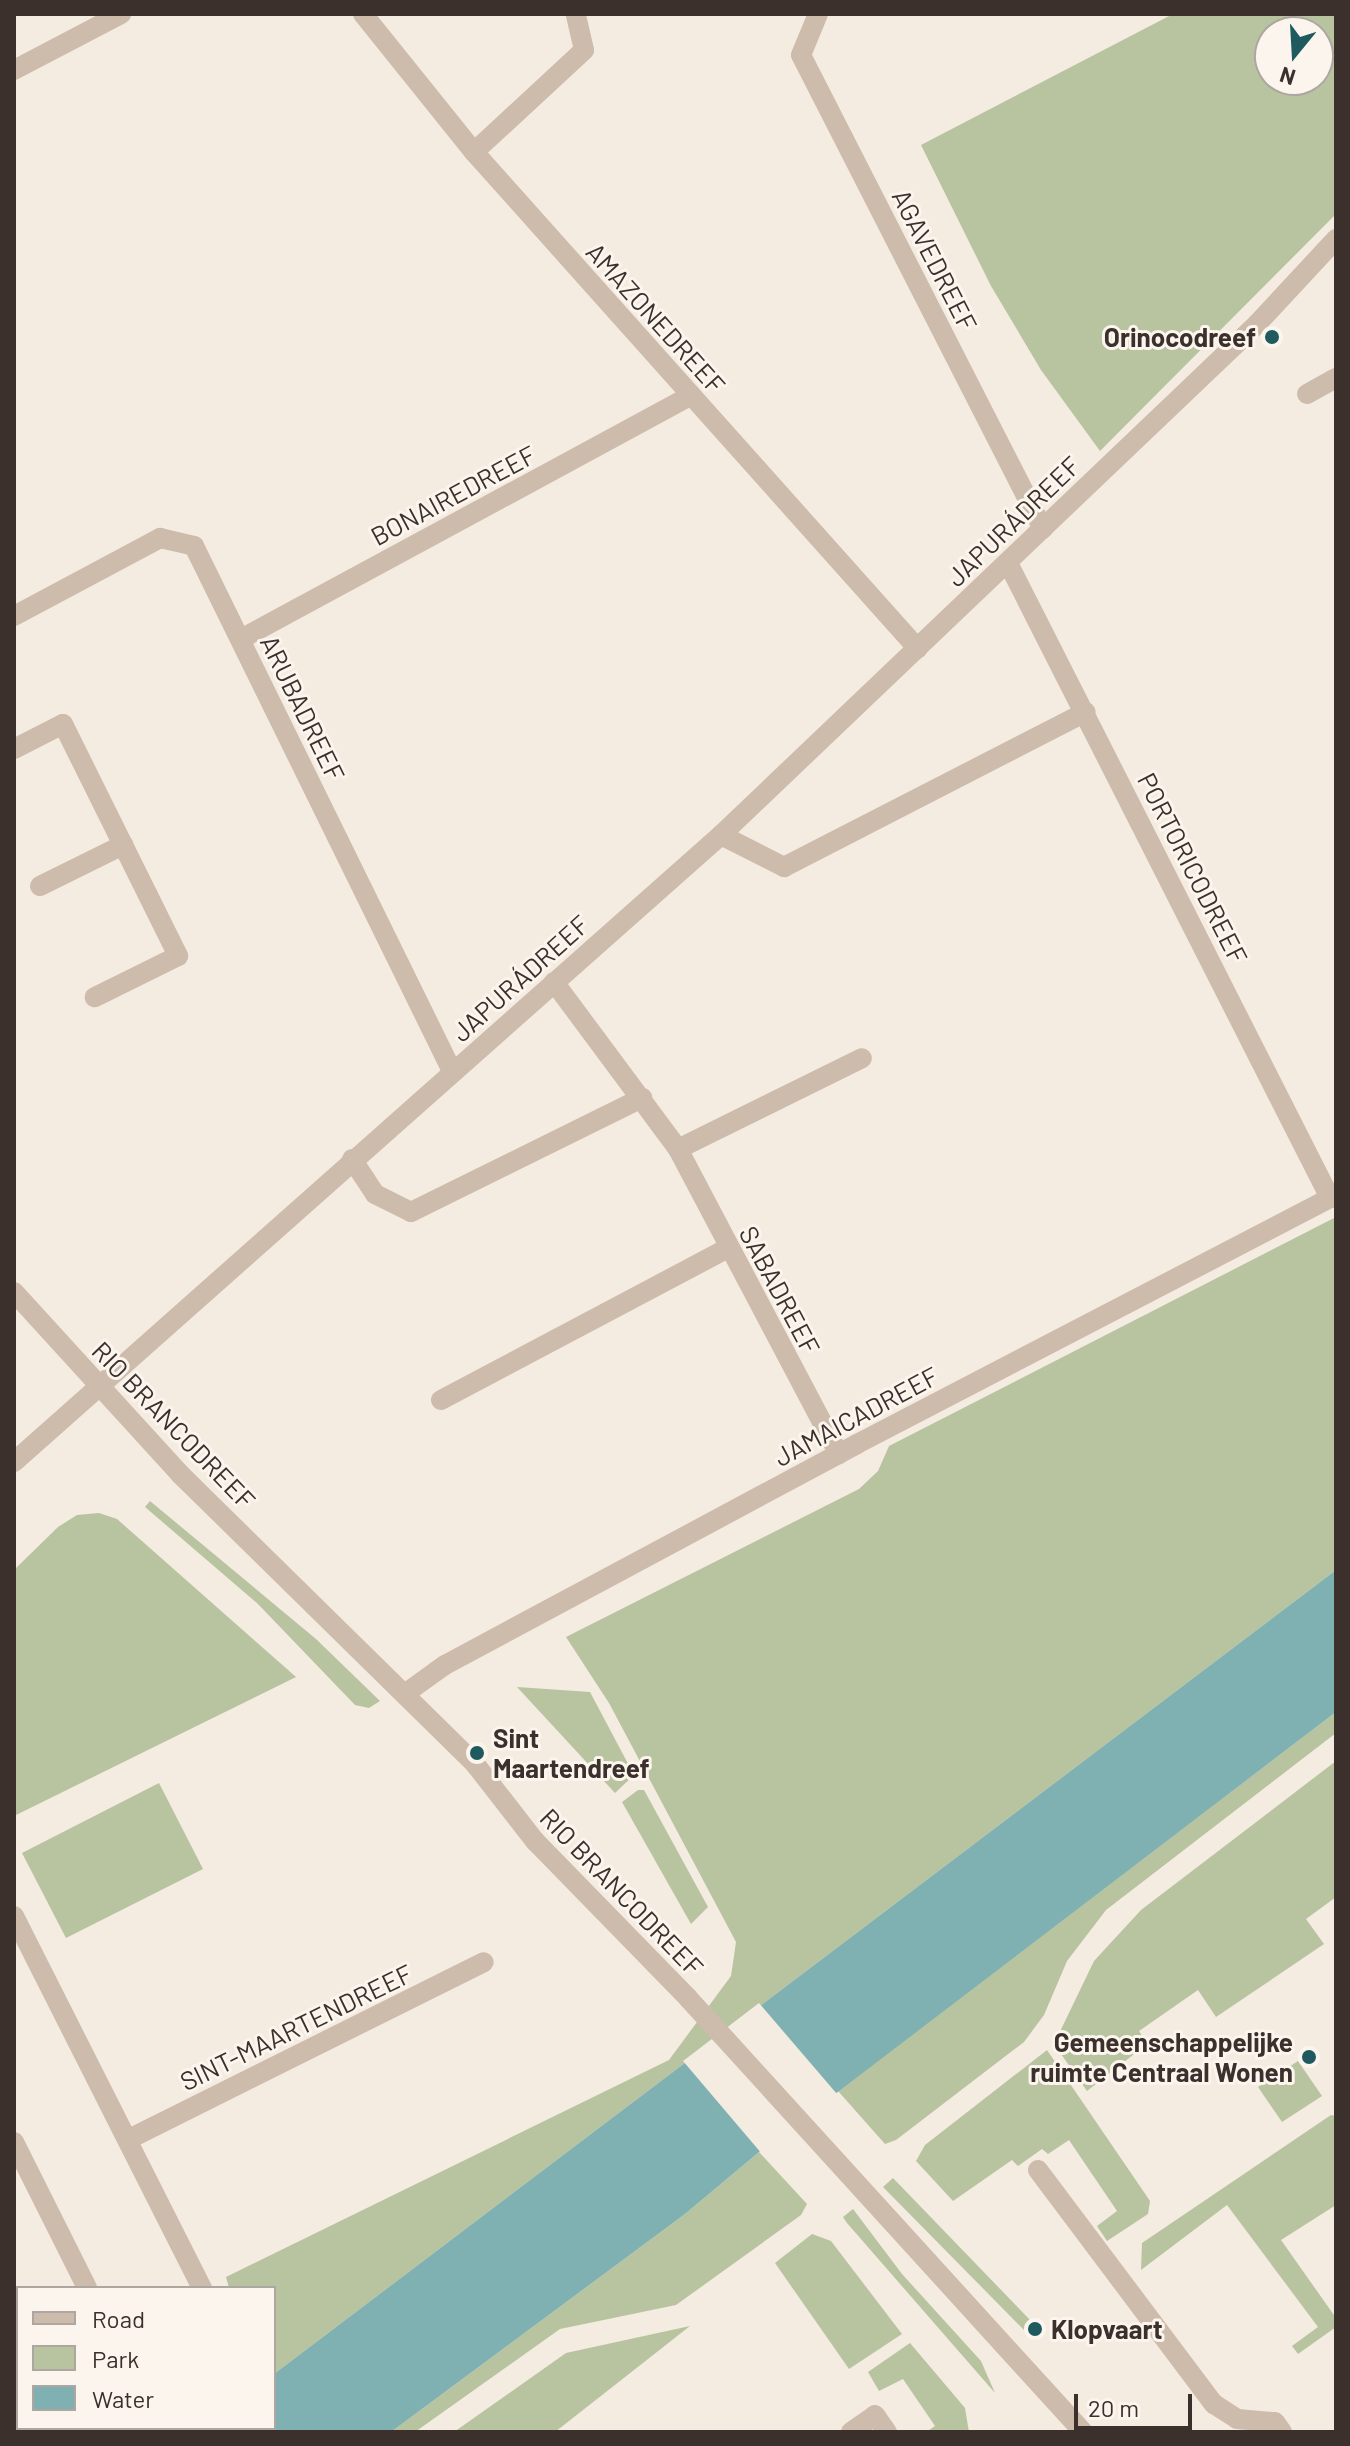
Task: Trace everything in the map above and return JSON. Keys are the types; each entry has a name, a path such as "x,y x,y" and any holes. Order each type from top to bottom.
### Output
{"street":[{"path":"14,70 121,14"},
{"name":"AMAZONEDREEF","path":"363,14 474,152 918,649"},
{"path":"474,152 584,50 576,14"},
{"name":"AGAVEDREEF","path":"818,14 801,55 1043,529"},
{"name":"JAPURÁDREEF","path":"14,1462 352,1159 721,835 1257,324 1336,239"},
{"path":"1307,394 1336,378"},
{"name":"BONAIREDREEF","path":"241,639 690,396"},
{"name":"ARUBADREEF","path":"14,616 160,538 194,546 453,1073"},
{"name":"PORTORICODREEF","path":"1008,563 1333,1196"},
{"path":"721,835 784,867 1085,712"},
{"path":"14,749 63,724 178,956 95,997"},
{"path":"40,886 123,845"},
{"name":"SABADREEF","path":"554,982 678,1149 839,1454"},
{"path":"678,1149 862,1058"},
{"path":"352,1159 375,1194 411,1212 642,1098"},
{"name":"JAMAICADREEF","path":"406,1693 445,1665 839,1454 1333,1196"},
{"path":"441,1400 728,1248"},
{"name":"RIO BRANCODREEF","path":"14,1292 180,1474 475,1764 535,1841 718,2032 800,2126 1083,2432"},
{"path":"14,1916 131,2138 201,2286"},
{"name":"SINT-MAARTENDREEF","path":"131,2138 484,1962"},
{"path":"14,2142 86,2286"},
{"path":"1038,2170 1214,2404 1237,2419 1275,2422 1282,2432"},
{"path":"851,2432 875,2415 887,2432"}],"green space":[{"path":"1173,14 1336,14 1336,214 1100,451 1041,370 991,286 921,145"},
{"path":"1336,1217 1336,1570 276,2372 276,2286 228,2286 226,2277 669,2060 731,1976 736,1942 609,1703 566,1637 859,1489 878,1471 889,1446"},
{"path":"150,1501 316,1639 380,1701 369,1708 355,1705 257,1603 145,1507"},
{"path":"99,1513 117,1519 296,1677 14,1816 14,1570 58,1527 77,1515"},
{"path":"517,1687 590,1692 634,1775 615,1793"},
{"path":"1336,1712 1336,1733 1106,1910 1067,1961 1044,2015 1024,2042 896,2140 885,2144 838,2091"},
{"path":"1336,1761 1336,1897 1306,1919 1324,1944 1216,2017 1198,1990 1139,2031 1147,2044 1087,2091 1054,2044 1094,1961 1141,1910"},
{"path":"159,1783 203,1869 66,1938 22,1853"},
{"path":"638,1790 644,1790 708,1907 691,1924 622,1802"},
{"path":"1047,2050 1150,2201 1148,2214 1107,2241 1097,2226 1117,2211 1069,2140 1048,2154 1042,2149 1018,2166 1012,2160 953,2201 916,2161 925,2145"},
{"path":"1298,2061 1322,2096 1282,2122 1258,2087"},
{"path":"1331,2115 1336,2116 1336,2205 1281,2240 1336,2318 1336,2327 1298,2354 1292,2346 1318,2327 1227,2205 1141,2270 1142,2243"},
{"path":"759,2152 807,2204 801,2215 676,2305 560,2329 415,2432 391,2432 685,2214"},
{"path":"893,2178 1032,2322 1024,2330 883,2187"},
{"path":"853,2209 902,2274 981,2361 995,2393 847,2223 843,2217"},
{"path":"812,2234 831,2241 902,2334 849,2369 775,2263"},
{"path":"690,2326 555,2432 454,2432 566,2353"},
{"path":"910,2343 965,2408 969,2432 926,2432 935,2426 903,2379 879,2391 868,2372"}],"water":[{"path":"1336,1570 1336,1712 759,2152 685,2214 391,2432 197,2432 276,2430 276,2372"}],"pier":[{"path":"759,2003 837,2094 762,2154 683,2061"}],"place":[{"name":"Orinocodreef","path":"1272,337"},
{"name":"Sint Maartendreef","path":"477,1753"},
{"name":"Gemeenschappelijke ruimte Centraal Wonen","path":"1309,2057"},
{"name":"Klopvaart","path":"1035,2329"}]}
